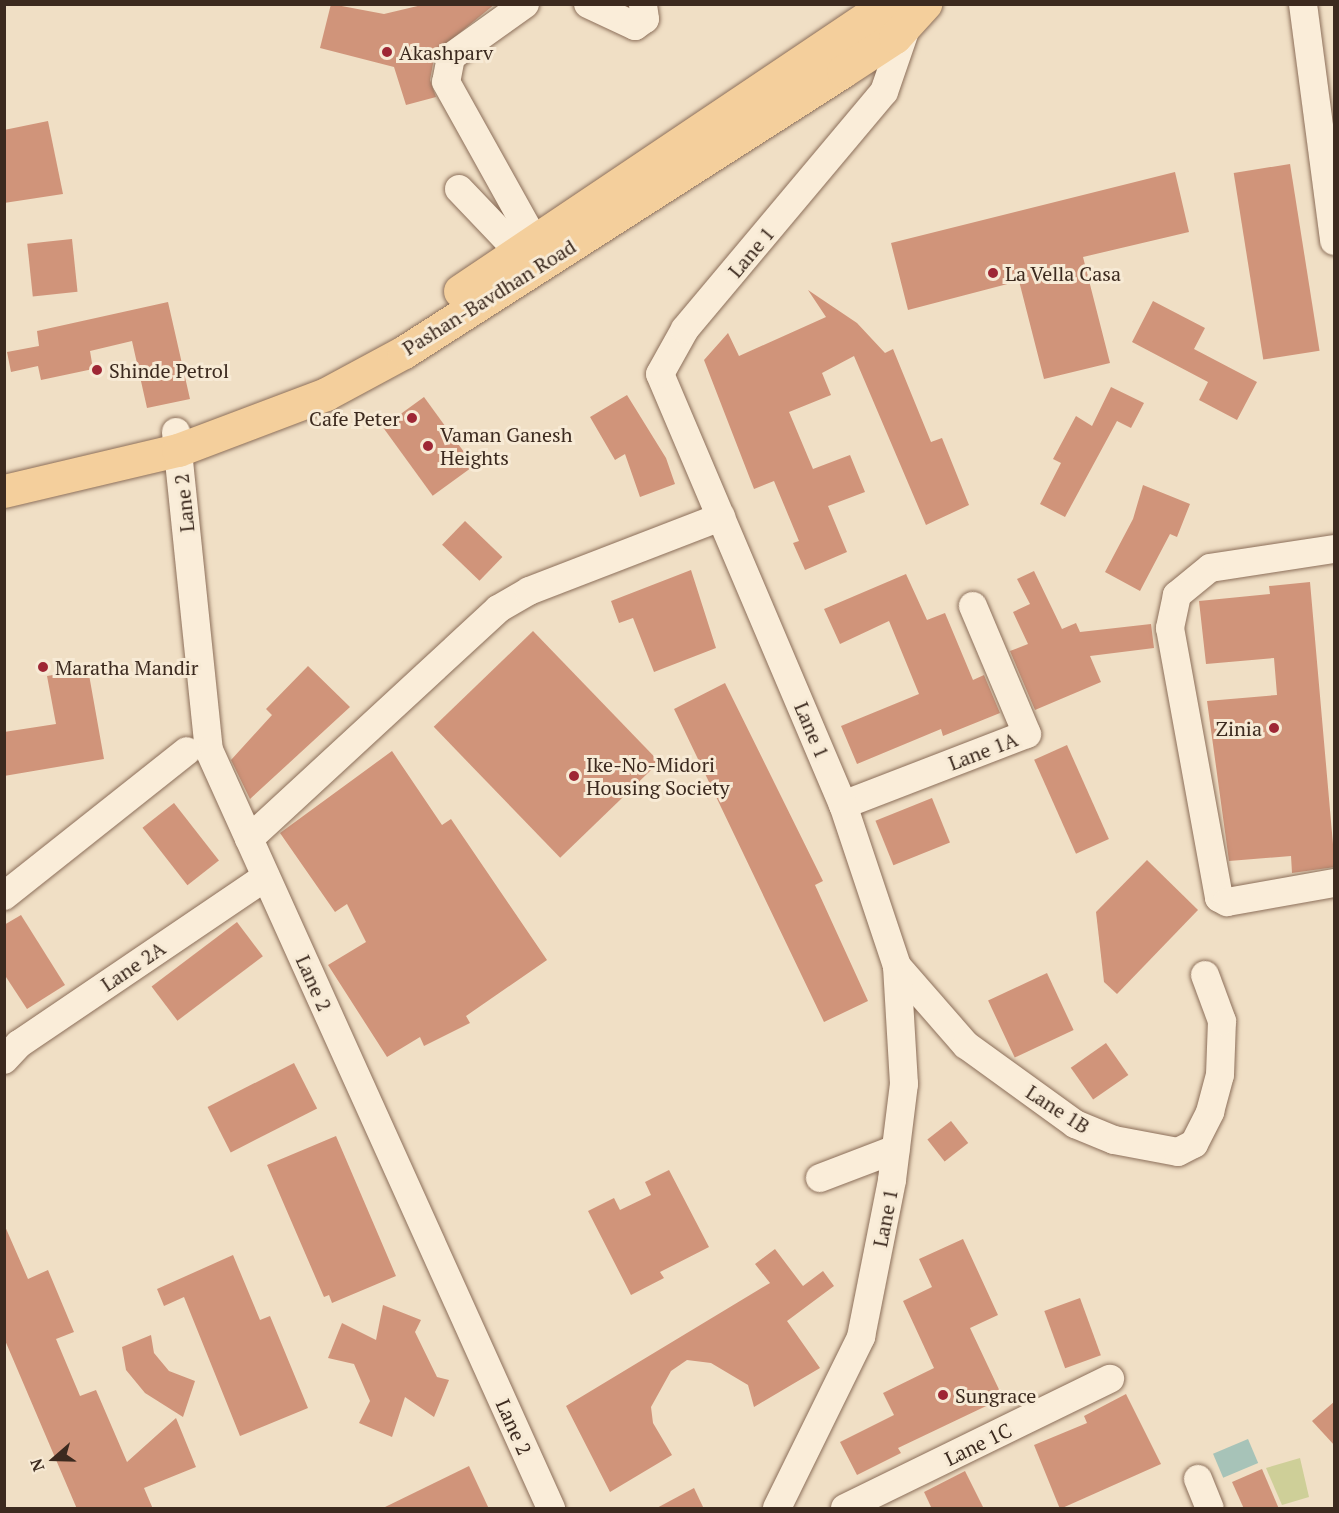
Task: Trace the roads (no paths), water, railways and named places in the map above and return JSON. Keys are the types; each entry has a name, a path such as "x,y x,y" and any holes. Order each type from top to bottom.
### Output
{"main road":[{"name":"Pashan-Bavdhan Road","path":"4,472 177,441 336,364 403,329 526,247 906,12"},
{"name":"Pashan-Bavdhan Road","path":"4,491 307,402 404,352 906,12"}],"street":[{"path":"525,4 451,57 446,82 526,247"},
{"path":"588,4 635,26 645,19 643,4"},
{"path":"1303,4 1335,241"},
{"name":"Lane 1","path":"777,1509 861,1337 896,1149 904,1084 897,966 843,805 660,374 685,329 884,92 906,12"},
{"path":"459,189 526,247"},
{"name":"Lane 2","path":"177,441 210,750 551,1509"},
{"path":"249,839 498,609 529,591 721,517"},
{"path":"1335,549 1210,568 1177,595 1170,628 1219,898 1227,902 1335,883"},
{"name":"Lane 1A","path":"843,805 1027,734 973,606"},
{"path":"4,896 187,751"},
{"name":"Lane 2A","path":"4,1060 19,1044 266,877"},
{"name":"Lane 1B","path":"897,966 966,1045 1075,1124 1114,1140 1178,1152 1194,1144 1210,1112 1220,1075 1222,1021 1205,975"},
{"path":"820,1178 896,1149"},
{"name":"Lane 1C","path":"845,1509 1110,1379"},
{"path":"1198,1479 1210,1509"}],"place":[{"name":"Akashparv","path":"387,52"},
{"name":"La Vella Casa","path":"993,273"},
{"name":"Shinde Petrol","path":"97,370"},
{"name":"Cafe Peter","path":"412,418"},
{"name":"Vaman Ganesh Heights","path":"428,446"},
{"name":"Maratha Mandir","path":"43,667"},
{"name":"Zinia","path":"1274,728"},
{"name":"Ike-No-Midori Housing Society","path":"574,776"},
{"name":"Sungrace","path":"943,1395"}]}
